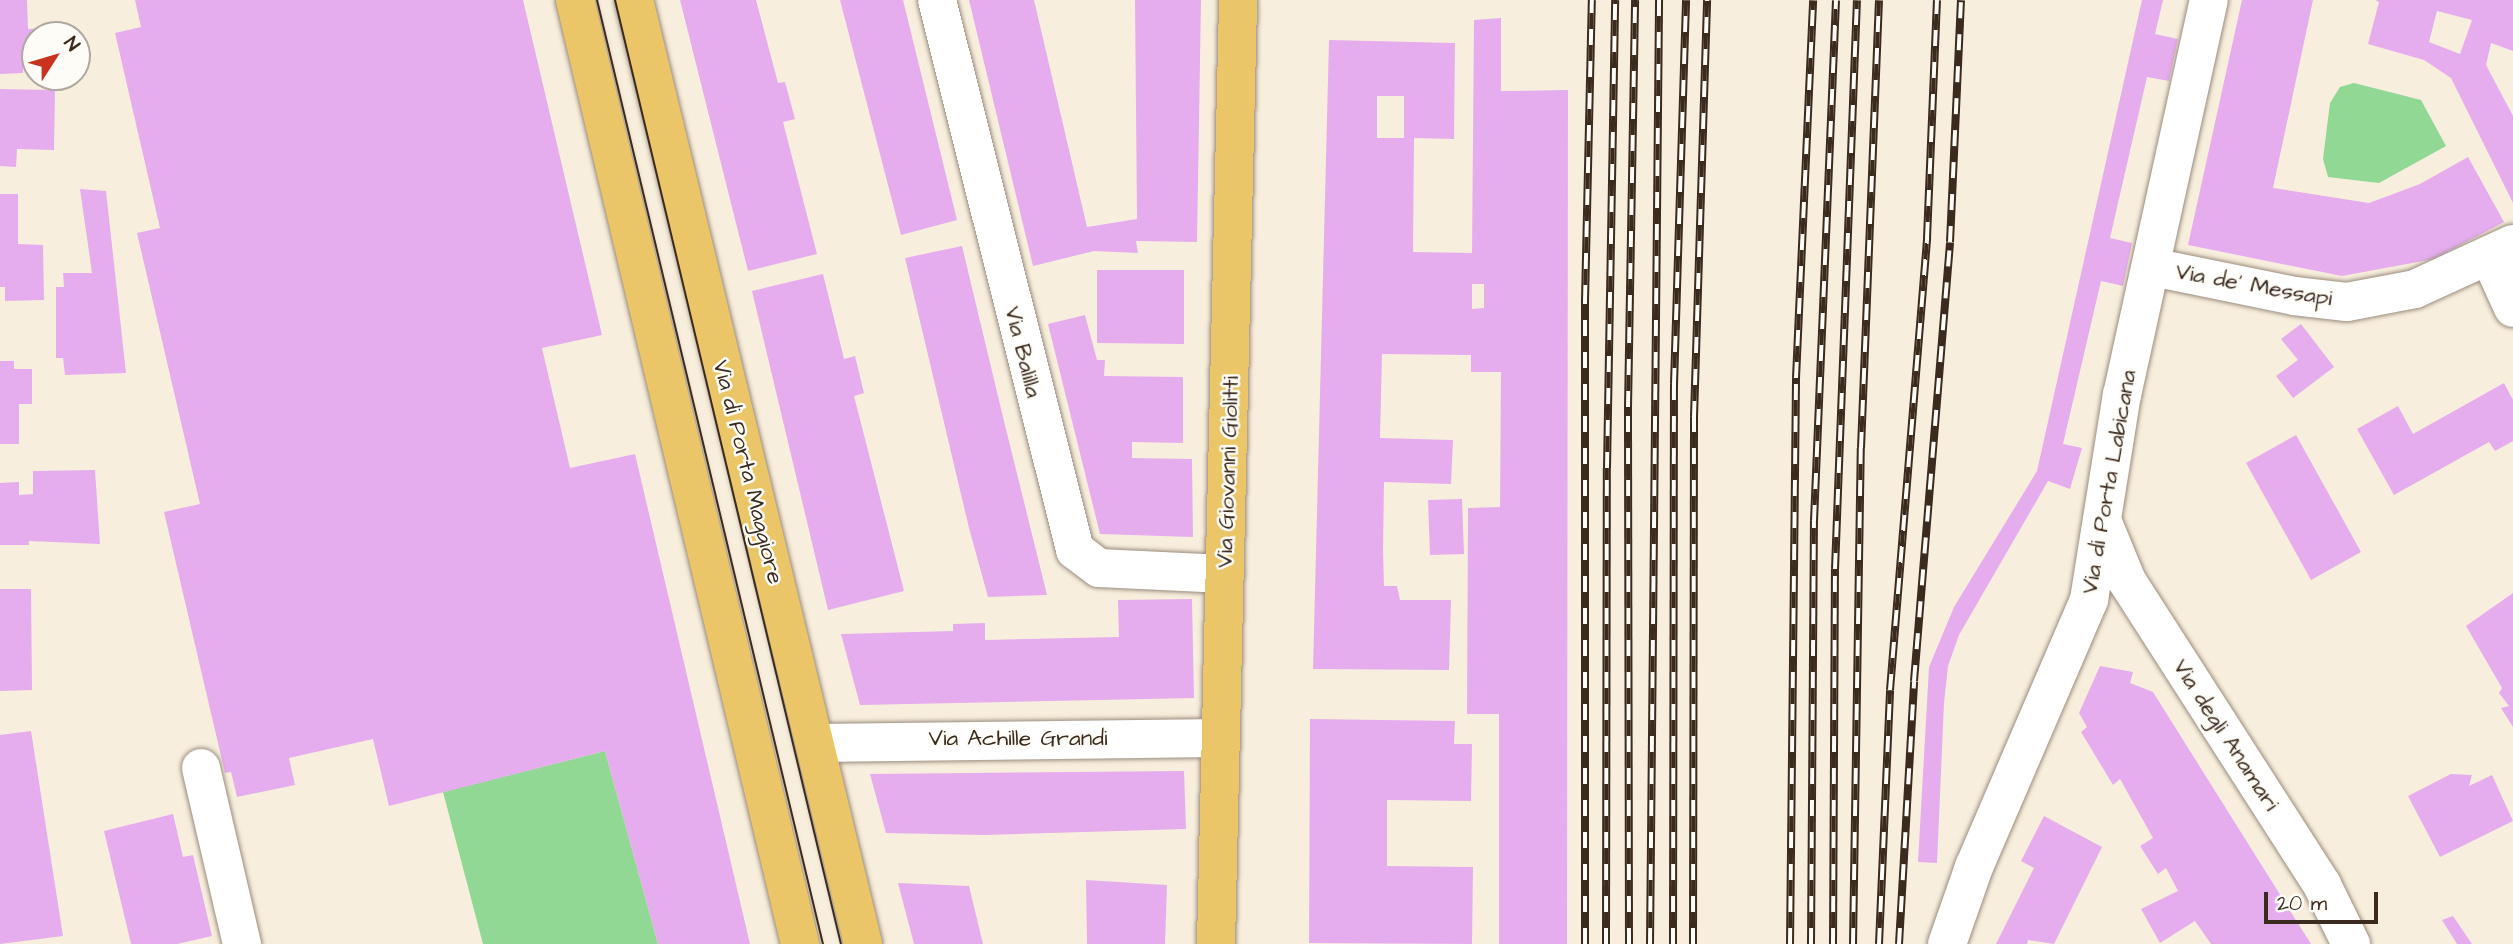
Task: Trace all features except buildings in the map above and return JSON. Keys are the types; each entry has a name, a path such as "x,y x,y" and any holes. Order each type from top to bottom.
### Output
{"main road":[{"path":"575,0 800,944"},
{"name":"Via di Porta Maggiore","path":"634,0 863,944"},
{"name":"Via Giovanni Giolitti","path":"1216,944 1238,0"}],"street":[{"name":"Via Balilla","path":"937,0 1071,541 1082,558 1099,568 1225,573"},
{"name":"Via di Porta Labicana","path":"1947,944 1975,867 2081,626 2104,524 2119,415 2208,0"},
{"name":"Via de' Messapi","path":"2152,267 2305,298 2347,302 2415,289 2501,250"},
{"path":"2501,250 2513,308"},
{"name":"Via degli Anamari","path":"2104,524 2127,581 2322,884 2350,944"},
{"name":"Via Achille Grandi","path":"815,743 1221,738"},
{"path":"201,768 242,944"}],"green space":[{"path":"2354,83 2421,100 2446,146 2379,183 2328,177 2323,159 2330,103 2340,87"},
{"path":"605,751 658,944 483,944 443,792"}],"tram line":[{"path":"597,0 823,944"},
{"path":"615,0 841,944"}],"railway":[{"path":"1585,944 1585,301 1592,0"},
{"path":"1606,944 1607,468 1615,0"},
{"path":"1629,944 1628,407 1635,0"},
{"path":"1650,944 1659,0"},
{"path":"1673,944 1674,384 1686,0"},
{"path":"1693,944 1694,417 1707,0"},
{"path":"1790,944 1796,378 1813,0"},
{"path":"1811,944 1814,521 1836,0"},
{"path":"1833,944 1835,569 1857,0"},
{"path":"1853,944 1861,448 1879,0"},
{"path":"1879,944 1890,690 1927,238 1937,0"},
{"path":"1899,944 1914,681 1950,242 1961,0"}]}
